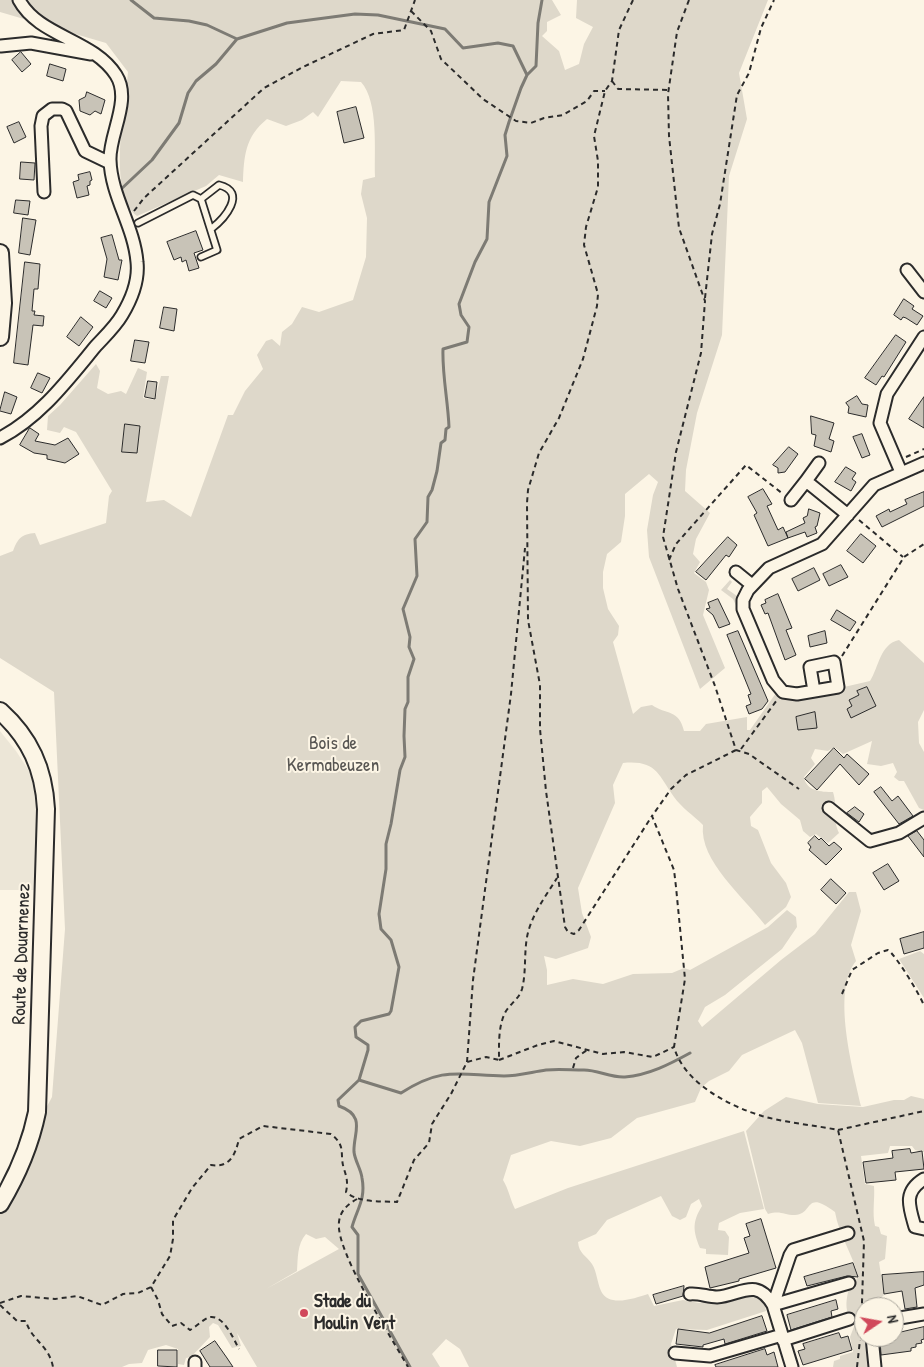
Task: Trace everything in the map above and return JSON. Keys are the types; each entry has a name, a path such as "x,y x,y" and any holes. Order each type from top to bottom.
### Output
{"main road":[{"path":"0,253 3,303 0,337"},
{"name":"Route de Douarnenez","path":"0,711 22,734 36,758 44,783 46,809 37,1112 28,1149 15,1179 0,1204"}],"street":[{"path":"0,438 18,428 51,399 121,317 135,285 137,272 131,226 115,190 110,163 111,146 119,114 120,84 113,71 62,34 37,22 27,13 19,0"},
{"path":"2,46 31,42 92,54"},
{"path":"44,192 41,126 43,116 52,109 62,109 66,112 85,151 110,163"},
{"path":"907,270 924,292"},
{"path":"901,472 880,427 885,398 924,337"},
{"path":"790,500 819,463"},
{"path":"814,691 810,667 834,662 838,687 791,695 783,692 773,680 743,609 743,600 752,585 769,568 822,544 874,485 924,463"},
{"path":"806,481 849,514"},
{"path":"736,572 752,585"},
{"path":"828,808 870,841 899,833 923,821"},
{"path":"924,1179 913,1187 909,1196 915,1227 924,1229"},
{"path":"773,1305 793,1250 848,1233"},
{"path":"773,1305 849,1283"},
{"path":"690,1294 716,1297 746,1288 765,1295 773,1305 792,1367"},
{"path":"904,1317 924,1314"},
{"path":"675,1353 710,1356 849,1319"},
{"path":"873,1347 875,1367"}],"lane":[{"path":"201,200 219,185 226,187 232,195 232,206 223,220 211,229"},
{"path":"131,226 193,195 201,200 217,250 201,257"}],"path":[{"path":"131,226 144,198 253,97 277,81 356,41 382,32 404,30 415,0"},
{"path":"53,1367 48,1351 28,1330 26,1322 17,1321 0,1304 21,1296 63,1299 77,1296 102,1305 123,1294 138,1293 151,1287 170,1256 173,1220 192,1188 211,1165 223,1166 226,1164 237,1147 239,1139 264,1126 331,1134 342,1147 344,1170 348,1180 346,1192 364,1200 397,1202 414,1160 429,1143 432,1124 451,1094 467,1062 473,980 511,694 526,538 528,490 539,452 560,418 579,368 597,306 598,294 584,245 586,227 598,187 598,162 594,136 605,91 612,81 619,30 634,0"},
{"path":"689,0 677,32 668,94 669,136 679,228 705,301"},
{"path":"736,750 669,561 663,531 676,452 701,354 712,234 720,204 728,147 735,119 737,95 749,73 761,28 774,0"},
{"path":"411,11 431,31 441,59 483,99 516,121 531,123 544,118 563,115 587,101 594,91 605,91"},
{"path":"612,81 618,89 670,90"},
{"path":"896,461 924,449"},
{"path":"669,561 676,544 746,465 790,500"},
{"path":"849,514 904,557"},
{"path":"526,538 528,620 540,685 540,729 546,791 557,878 565,927 568,932 574,934 579,930 670,790 693,771 736,750 741,750 799,789"},
{"path":"834,662 840,659 904,557 924,544"},
{"path":"741,750 783,692"},
{"path":"652,816 674,870 676,887 685,979 674,1047 679,1062 694,1078 715,1094 762,1116 838,1130 924,1111"},
{"path":"499,1060 500,1034 503,1020 506,1011 517,1000 522,989 529,929 539,907 557,878"},
{"path":"842,994 852,970 878,953 888,950 892,952 918,991 924,1006"},
{"path":"467,1062 486,1058 499,1060 554,1041 603,1054 624,1052 653,1057 674,1047"},
{"path":"573,1068 576,1058 588,1049"},
{"path":"838,1130 864,1241 863,1305 857,1367"},
{"path":"357,1198 348,1204 341,1213 339,1222 341,1239 352,1267 408,1367"},
{"path":"151,1287 158,1300 162,1314 172,1326 181,1323 190,1330 209,1318 214,1318 227,1328 239,1349"}],"shaded area":[{"path":"0,731 31,774 34,785 38,829 35,890 0,890"}],"green space":[{"name":"Bois de Kermabeuzen","path":"0,0 552,0 561,15 547,22 547,31 542,36 559,51 565,70 579,64 584,44 593,27 576,18 577,0 768,0 739,73 747,119 729,176 722,335 697,413 686,470 685,491 710,513 696,539 693,554 700,562 694,573 706,582 709,590 703,615 725,668 700,689 649,557 647,530 653,495 658,482 649,474 625,494 625,516 621,542 607,554 603,572 603,588 608,609 619,626 618,635 613,642 633,714 641,707 652,705 679,719 684,731 700,731 706,724 747,717 747,730 750,730 776,693 818,693 870,681 884,651 893,642 899,640 924,663 924,710 918,722 919,743 924,752 924,810 919,808 904,781 899,781 894,777 897,772 893,763 881,766 867,764 872,741 843,754 834,747 828,751 815,749 811,758 815,764 804,777 805,782 815,790 833,792 836,823 839,833 828,843 816,834 810,837 803,831 800,820 781,804 767,787 762,791 762,803 750,817 751,826 758,830 771,863 786,883 791,897 786,907 765,925 715,865 708,852 703,825 677,801 655,770 643,764 623,763 613,785 615,803 578,888 582,913 591,937 588,948 556,959 544,956 547,970 547,985 573,979 603,984 633,974 672,973 684,968 690,970 768,927 787,910 796,917 797,927 782,949 725,995 705,1007 698,1021 702,1027 781,960 815,934 849,892 856,892 861,911 851,945 856,961 849,974 845,991 844,1011 849,1052 861,1106 818,1103 802,1043 795,1030 742,1055 729,1071 709,1081 701,1088 695,1102 637,1118 611,1138 580,1146 551,1141 511,1155 503,1180 515,1209 568,1188 744,1131 764,1209 740,1213 719,1223 718,1230 725,1231 729,1237 728,1255 706,1254 706,1249 700,1248 695,1227 696,1217 702,1206 699,1199 691,1204 686,1217 680,1220 672,1216 661,1196 607,1220 596,1234 578,1242 581,1252 594,1267 601,1291 610,1299 623,1300 648,1294 654,1306 683,1300 699,1303 746,1292 763,1298 766,1311 707,1330 676,1329 671,1344 677,1367 469,1367 460,1349 446,1339 432,1354 440,1367 257,1367 237,1333 241,1346 232,1348 218,1325 213,1323 209,1327 210,1337 191,1357 186,1358 184,1365 178,1364 178,1349 166,1345 148,1350 142,1363 129,1364 122,1367 0,1367 0,1195 52,1097 65,929 54,692 0,658 0,556 13,551 19,540 27,534 35,533 40,545 106,523 109,496 112,491 76,432 64,427 60,433 47,430 48,416 96,364 100,371 97,388 108,394 121,391 126,394 138,368 147,372 143,398 155,400 161,376 169,376 146,502 164,500 191,517 228,415 233,415 245,391 263,369 257,355 266,341 272,339 280,346 282,332 292,324 302,307 319,312 353,300 366,257 367,218 361,194 363,180 375,177 374,127 371,102 361,82 341,81 318,117 313,112 302,120 286,126 267,119 260,126 247,147 243,182 219,175 206,186 137,216 128,205 120,170 120,148 128,72 106,43 0,12","holes":["306,1234 316,1239 325,1237 339,1249 266,1289 297,1271 299,1247"]},
{"path":"730,580 732,582 727,589 737,596 742,589 744,592 739,612 733,599 721,590"},
{"path":"920,951 924,954 924,998 899,959"},
{"path":"911,1096 924,1099 924,1152 915,1150 912,1146 890,1146 888,1153 861,1156 865,1184 874,1186 875,1226 879,1227 881,1234 887,1236 885,1259 879,1262 884,1295 882,1297 854,1297 854,1323 846,1306 850,1284 855,1282 858,1276 839,1228 835,1212 825,1205 814,1203 801,1214 776,1212 768,1214 765,1209 746,1131 764,1111 786,1097 818,1104 863,1107 894,1100 904,1100"},
{"path":"854,1327 854,1347 875,1347 875,1367 833,1367 834,1361 840,1359 840,1356 853,1352 850,1337"}],"building":[{"path":"21,52 31,64 22,72 12,60"},
{"path":"50,64 66,69 63,81 47,76"},
{"path":"87,92 105,100 101,114 95,111 90,115 80,111 79,100 85,97"},
{"path":"356,107 364,138 344,143 337,112"},
{"path":"19,122 26,137 14,143 7,127"},
{"path":"21,162 35,163 34,180 20,179"},
{"path":"90,172 92,180 90,185 87,186 89,195 77,198 73,182 79,180 78,175"},
{"path":"16,200 30,201 28,215 14,213"},
{"path":"23,218 36,220 30,255 19,253"},
{"path":"196,231 203,250 194,253 199,268 189,271 186,260 182,262 181,257 174,260 167,242"},
{"path":"112,235 119,260 122,260 118,280 104,277 107,259 101,238"},
{"path":"25,262 40,264 38,289 34,289 32,311 35,311 34,315 44,316 43,326 33,325 28,365 14,363"},
{"path":"100,291 112,298 106,308 94,301"},
{"path":"904,299 914,306 912,309 923,316 917,325 906,318 903,317 901,320 894,315"},
{"path":"164,307 177,309 174,331 160,328"},
{"path":"81,317 93,327 79,346 67,337"},
{"path":"896,335 906,342 884,377 882,376 876,385 865,378"},
{"path":"135,340 149,342 145,363 131,361"},
{"path":"38,373 50,378 42,393 31,388"},
{"path":"148,381 157,382 155,399 145,397"},
{"path":"5,392 17,397 11,414 0,411"},
{"path":"857,396 862,404 868,405 866,417 848,413 849,407 846,403"},
{"path":"924,397 924,428 909,419"},
{"path":"811,416 834,423 829,439 834,441 831,452 814,446 816,435 812,434"},
{"path":"125,424 140,426 137,453 122,452"},
{"path":"30,428 39,434 35,441 55,445 68,438 79,454 65,463 47,459 47,455 34,453 20,445"},
{"path":"862,434 870,455 862,458 853,437"},
{"path":"789,447 798,454 785,472 778,473 778,468 773,465"},
{"path":"846,467 856,473 852,479 856,482 851,491 835,482"},
{"path":"763,489 772,504 767,506 778,530 783,527 788,538 768,546 754,515 757,513 748,497"},
{"path":"924,492 924,506 882,527 876,516 889,509 890,512 907,504 905,500"},
{"path":"809,509 820,513 817,526 815,527 817,533 807,537 805,532 788,538 786,532 805,523 803,518 807,516"},
{"path":"861,534 876,546 863,563 847,551"},
{"path":"728,537 737,545 729,557 726,555 706,580 696,572"},
{"path":"841,565 848,577 829,586 823,574"},
{"path":"814,568 820,580 798,591 792,579"},
{"path":"778,594 792,628 786,630 796,655 785,660 768,613 765,614 761,605 766,603 765,600"},
{"path":"718,599 730,624 719,628 713,615 706,609 710,608 708,603"},
{"path":"837,610 856,622 850,631 831,620"},
{"path":"738,631 768,701 762,709 749,714 746,706 751,704 748,695 751,694 727,635"},
{"path":"825,631 827,643 810,647 808,636"},
{"path":"867,687 876,706 851,718 847,709 852,706 849,700 859,695 857,691"},
{"path":"815,712 817,728 798,730 796,717"},
{"path":"834,748 844,758 847,754 869,774 859,785 840,764 817,790 805,779"},
{"path":"881,787 892,801 898,796 913,816 899,824 874,792"},
{"path":"855,807 864,814 859,822 847,813"},
{"path":"917,831 924,840 924,857 908,836"},
{"path":"815,836 819,840 821,838 829,846 834,842 842,849 826,865 809,850 811,847 808,843"},
{"path":"888,864 899,881 884,890 873,873"},
{"path":"831,879 846,893 836,904 821,890"},
{"path":"924,932 924,948 904,954 900,939"},
{"path":"910,1149 911,1153 922,1151 924,1169 895,1172 896,1180 866,1183 863,1162 893,1158 892,1151"},
{"path":"761,1219 776,1268 739,1279 739,1281 710,1288 705,1267 749,1253 744,1238 750,1236 746,1224"},
{"path":"853,1263 858,1277 847,1276 807,1286 804,1277"},
{"path":"924,1272 924,1285 915,1288 917,1307 905,1309 902,1291 884,1294 882,1275"},
{"path":"684,1286 683,1296 656,1304 653,1295"},
{"path":"836,1300 838,1309 831,1311 832,1317 791,1330 787,1315"},
{"path":"762,1316 767,1331 725,1344 724,1339 703,1345 703,1347 676,1344 678,1329 709,1333"},
{"path":"924,1327 924,1339 921,1340 922,1343 916,1344 916,1347 911,1348 911,1351 881,1355 880,1347 904,1347 904,1332"},
{"path":"839,1333 841,1338 848,1336 852,1350 803,1365 798,1351 805,1349 803,1344"},
{"path":"215,1341 233,1367 210,1367 200,1351"},
{"path":"765,1349 767,1355 774,1352 778,1367 716,1367 715,1365"},
{"path":"158,1350 177,1350 177,1367 158,1366"}],"waterway":[{"path":"131,0 154,18 189,21 207,25 237,39"},
{"path":"410,1367 358,1274 358,1235 352,1227 363,1192 361,1175 354,1152 357,1126 353,1115 348,1110 339,1106 338,1100 359,1080 368,1050 368,1045 356,1037 355,1027 361,1021 389,1014 391,1011 399,967 391,940 381,929 379,914 386,869 386,844 400,770 405,757 405,709 408,702 408,677 414,659 409,647 410,637 403,609 417,576 415,539 427,522 428,497 437,471 441,443 445,440 446,429 449,427 443,349 467,342 469,327 461,315 459,304 475,262 487,239 489,202 507,156 505,135 509,122 527,75 536,66 538,23 542,0"},
{"path":"118,192 152,160 179,123 188,93 196,81 216,64 237,39 287,23 355,14 378,15 445,29 463,48 498,43 513,46 527,75"},
{"path":"359,1080 401,1093 428,1079 451,1074 509,1076 546,1070 589,1070 625,1077 651,1071 690,1053"}],"place":[{"name":"Stade du Moulin Vert","path":"304,1313"}]}
